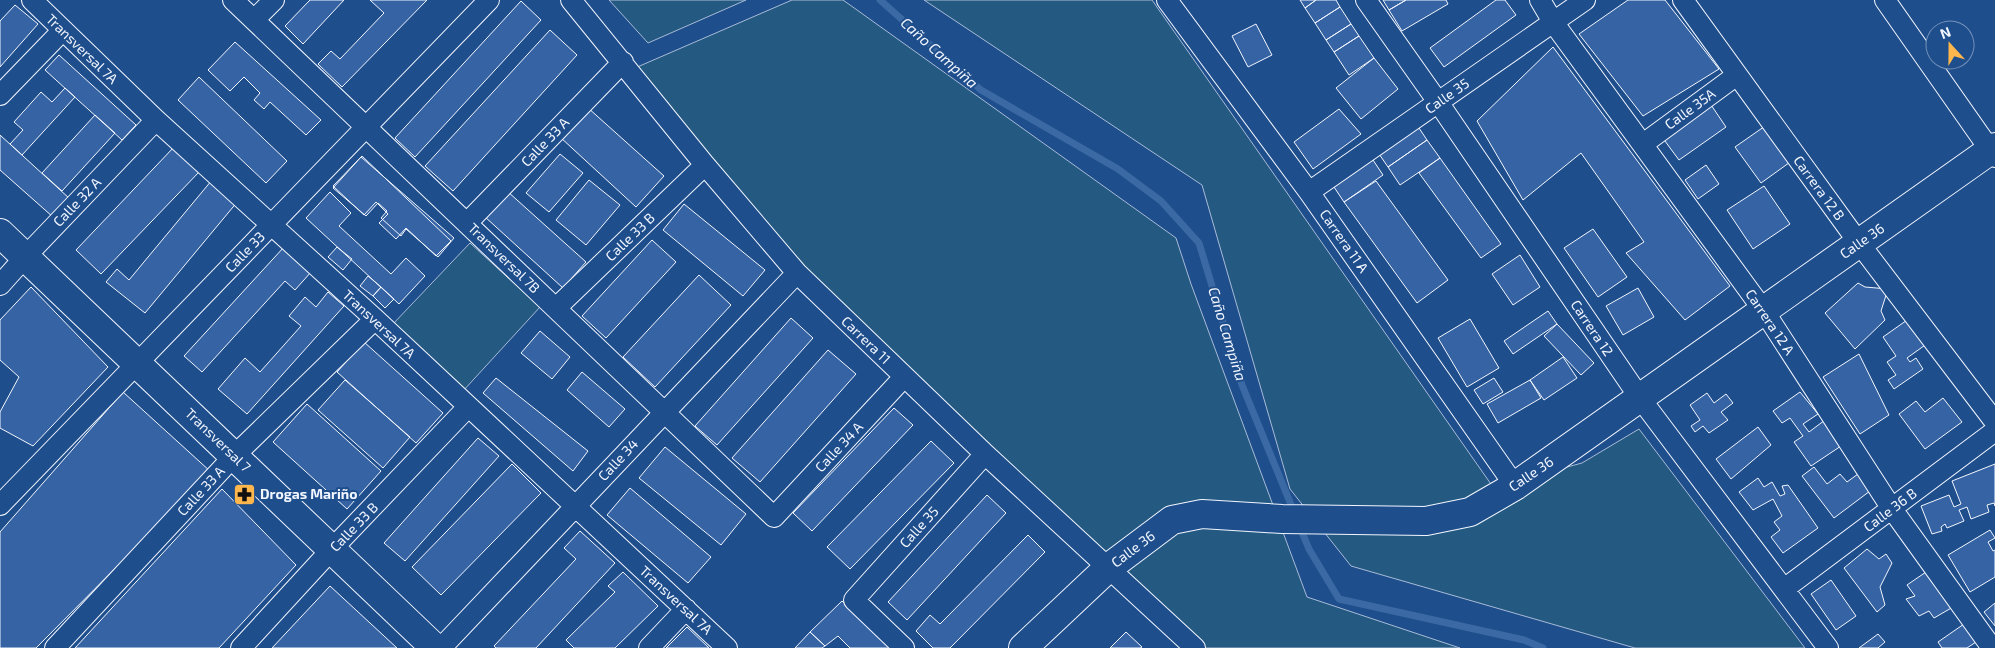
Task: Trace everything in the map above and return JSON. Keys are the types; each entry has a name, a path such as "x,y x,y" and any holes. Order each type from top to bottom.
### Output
{"street":[{"name":"Transversal 7A","path":"32,0 156,120 272,224 727,648"},
{"name":"Transversal 7B","path":"233,0 774,517"},
{"path":"254,20 274,0"},
{"name":"Calle 33","path":"0,505 489,0"},
{"name":"Carrera 11","path":"571,0 705,165 798,273 985,454 1195,648"},
{"name":"Carrera 11 A","path":"1167,0 1309,192 1515,486"},
{"name":"Carrera 12","path":"1366,0 1640,398 1828,648"},
{"name":"Carrera 12 A","path":"1540,0 1764,311 1892,508 1992,648"},
{"name":"Calle 35","path":"1309,192 1585,0"},
{"name":"Carrera 12 B","path":"1683,0 1859,243 1995,422"},
{"path":"1885,0 1994,151"},
{"path":"0,95 63,30"},
{"name":"Calle 33 A","path":"467,223 623,62"},
{"name":"Calle 35A","path":"1643,144 1737,75"},
{"name":"Calle 32 A","path":"0,285 25,256 156,120"},
{"name":"Calle 36","path":"1023,648 1108,568 1172,520 1202,514 1282,519 1426,521 1470,512 1515,486 1859,243 1994,151"},
{"name":"Calle 33 B","path":"556,308 705,165"},
{"name":"Transversal 7","path":"0,233 435,648"},
{"name":"Calle 34","path":"441,648 798,273"},
{"name":"Calle 33 A","path":"55,648 234,456 374,319"},
{"name":"Calle 34 A","path":"774,517 904,377"},
{"name":"Calle 33 B","path":"242,648 332,549 468,407"},
{"name":"Calle 36 B","path":"1784,589 1995,431"},
{"name":"Calle 35","path":"904,648 854,600 985,454"},
{"path":"649,648 686,609"}],"shaded area":[{"path":"609,0 746,0 648,43"},
{"path":"792,0 843,0 1176,238 1191,284 1307,597 1460,648 1206,648 811,285 635,68"},
{"path":"924,0 1152,0 1493,487 1582,463 1639,429 1805,648 1635,648 1351,566 1290,489 1202,185"},
{"path":"470,243 540,307 463,391 392,325"}],"building":[{"path":"310,0 344,0 303,44 285,26"},
{"path":"370,0 427,0 342,87 318,64 331,51 340,59 384,13"},
{"path":"1300,0 1316,0 1305,8"},
{"path":"1316,0 1336,0 1340,7 1315,23 1305,8"},
{"path":"1383,0 1406,0 1389,10"},
{"path":"1406,0 1446,0 1448,4 1402,31 1389,10"},
{"path":"1496,0 1505,0 1516,15 1444,67 1430,48"},
{"path":"1628,0 1665,0 1719,69 1643,116 1579,34"},
{"path":"521,1 541,20 415,157 395,138"},
{"path":"15,5 38,24 0,67 0,21"},
{"path":"1340,7 1351,24 1326,40 1315,23"},
{"path":"1256,24 1272,55 1248,67 1232,36"},
{"path":"1351,24 1359,36 1334,52 1326,40"},
{"path":"550,30 577,55 453,191 425,166"},
{"path":"1359,36 1374,58 1349,75 1334,52"},
{"path":"235,42 321,120 306,135 270,102 264,109 254,100 260,93 244,77 230,91 208,70"},
{"path":"1553,47 1730,286 1685,320 1626,253 1644,242 1581,153 1523,200 1477,121"},
{"path":"59,55 136,125 122,140 45,70"},
{"path":"1374,58 1398,89 1361,119 1336,88"},
{"path":"199,77 287,161 266,183 178,100"},
{"path":"65,88 75,97 22,155 10,144 23,130 14,122 41,92 52,102"},
{"path":"1707,99 1726,127 1679,160 1659,133"},
{"path":"587,107 664,176 636,207 560,137"},
{"path":"1339,109 1361,134 1313,169 1294,142"},
{"path":"95,115 115,133 62,191 42,173"},
{"path":"1768,124 1793,160 1761,183 1735,147"},
{"path":"1417,125 1427,140 1388,167 1377,151"},
{"path":"0,135 70,199 53,217 0,170"},
{"path":"1427,140 1440,158 1400,185 1388,167"},
{"path":"174,147 200,171 101,274 76,250"},
{"path":"560,154 583,173 549,212 526,193"},
{"path":"362,156 451,241 436,256 406,228 396,239 379,223 388,214 376,202 364,215 333,186"},
{"path":"361,157 454,238 438,257 406,229 401,236 381,218 387,211 378,203 366,216 333,188"},
{"path":"1371,157 1383,175 1344,202 1332,184"},
{"path":"1440,158 1501,244 1481,258 1419,173"},
{"path":"1706,165 1719,184 1698,199 1685,180"},
{"path":"212,180 238,201 145,313 106,282 117,269 129,280"},
{"path":"589,180 620,205 586,245 556,220"},
{"path":"1376,181 1448,280 1417,303 1344,202"},
{"path":"1764,186 1790,224 1753,249 1727,210"},
{"path":"507,191 586,262 563,288 484,216"},
{"path":"330,192 351,213 339,226 391,274 406,258 425,276 399,304 306,218"},
{"path":"684,204 765,270 743,296 663,230"},
{"path":"1593,229 1627,277 1598,297 1564,248"},
{"path":"652,240 676,262 606,338 582,316"},
{"path":"284,247 311,272 295,290 285,281 202,372 184,356"},
{"path":"337,247 352,259 343,270 328,257"},
{"path":"1520,255 1540,287 1513,305 1492,274"},
{"path":"699,275 731,305 655,387 623,357"},
{"path":"368,276 381,287 373,296 360,286"},
{"path":"1858,283 1865,287 1888,289 1881,311 1885,320 1855,349 1825,313"},
{"path":"31,287 108,367 33,446 0,428 0,412 19,377 0,360 0,320"},
{"path":"381,287 394,299 385,308 373,296"},
{"path":"1638,288 1654,317 1623,335 1606,306"},
{"path":"328,292 344,306 247,414 218,389 245,358 260,372 301,326 289,316 305,297 316,307"},
{"path":"1548,311 1557,324 1513,354 1504,341"},
{"path":"791,318 813,338 717,445 695,426"},
{"path":"1910,318 1928,343 1907,358 1910,362 1916,358 1923,369 1894,389 1888,380 1896,375 1887,362 1896,356 1883,337"},
{"path":"1470,319 1499,368 1467,387 1438,338"},
{"path":"1557,324 1594,363 1581,375 1544,336"},
{"path":"540,331 570,357 552,379 521,353"},
{"path":"364,342 443,413 416,443 337,372"},
{"path":"828,350 856,374 760,482 732,458"},
{"path":"1859,354 1889,415 1860,434 1823,377"},
{"path":"1563,357 1577,378 1544,400 1530,380"},
{"path":"582,372 625,409 609,427 567,390"},
{"path":"496,378 588,451 573,471 483,393"},
{"path":"1494,378 1503,392 1483,404 1474,390"},
{"path":"345,380 410,437 383,468 318,410"},
{"path":"1530,380 1541,398 1498,423 1487,404"},
{"path":"123,392 211,472 36,648 0,648 0,532"},
{"path":"1800,392 1818,414 1803,424 1809,432 1825,420 1844,444 1811,466 1794,442 1803,436 1790,418 1782,423 1773,411"},
{"path":"1707,393 1714,403 1726,394 1733,403 1721,412 1728,420 1709,433 1703,426 1695,432 1691,426 1700,420 1690,405"},
{"path":"1943,398 1962,422 1925,449 1899,414 1916,401 1925,412"},
{"path":"307,404 381,471 347,509 273,442"},
{"path":"894,408 913,425 812,531 793,513"},
{"path":"1758,427 1771,445 1731,479 1716,459"},
{"path":"478,438 499,456 405,561 384,543"},
{"path":"931,441 954,463 850,569 827,547"},
{"path":"665,447 746,514 721,545 639,478"},
{"path":"512,464 541,493 441,595 412,567"},
{"path":"1995,464 1995,506 1994,503 1987,505 1989,512 1971,519 1967,507 1959,510 1964,521 1947,528 1945,524 1941,527 1942,531 1932,534 1921,506 1949,495 1954,507 1961,504 1952,481"},
{"path":"1814,467 1827,484 1840,474 1847,482 1858,474 1870,491 1834,518 1802,476"},
{"path":"1758,478 1764,487 1772,482 1780,496 1785,494 1782,486 1788,485 1818,528 1783,553 1771,537 1780,530 1774,522 1782,516 1773,499 1753,510 1739,492"},
{"path":"630,488 711,557 688,583 607,515"},
{"path":"222,489 296,565 219,648 75,648"},
{"path":"987,495 1006,513 907,620 888,602"},
{"path":"1990,530 1995,538 1988,542 1993,551 1995,550 1995,577 1970,592 1948,555"},
{"path":"580,531 615,563 536,648 496,648 494,646 576,559 564,548"},
{"path":"1028,535 1045,552 950,648 933,648 916,631 930,615 940,624"},
{"path":"1867,549 1879,559 1886,554 1892,563 1880,587 1885,605 1877,612 1844,568"},
{"path":"623,572 658,606 615,648 574,648 566,640 615,592 608,586"},
{"path":"1926,572 1953,607 1934,618 1929,611 1919,616 1906,599 1915,596 1907,585"},
{"path":"1831,580 1856,616 1836,630 1811,594"},
{"path":"330,586 397,648 272,648"},
{"path":"842,601 890,648 850,648 838,636 825,646 810,632"},
{"path":"1995,603 1995,626 1984,612"},
{"path":"1964,624 1976,642 1967,648 1942,648 1938,642"},
{"path":"687,627 709,648 666,648"},
{"path":"810,632 825,646 822,648 795,648"},
{"path":"1126,632 1142,647 1110,648"},
{"path":"1878,634 1885,642 1878,648 1859,648"}],"waterway":[{"name":"Caño Campiña","path":"880,0 981,90 1118,169 1161,201 1199,243 1242,385 1294,512"},
{"name":"Caño Campiña","path":"1299,525 1309,549 1339,599 1524,640 1543,648"}],"place":[{"name":"Drogas Mariño","path":"244,494"}]}
